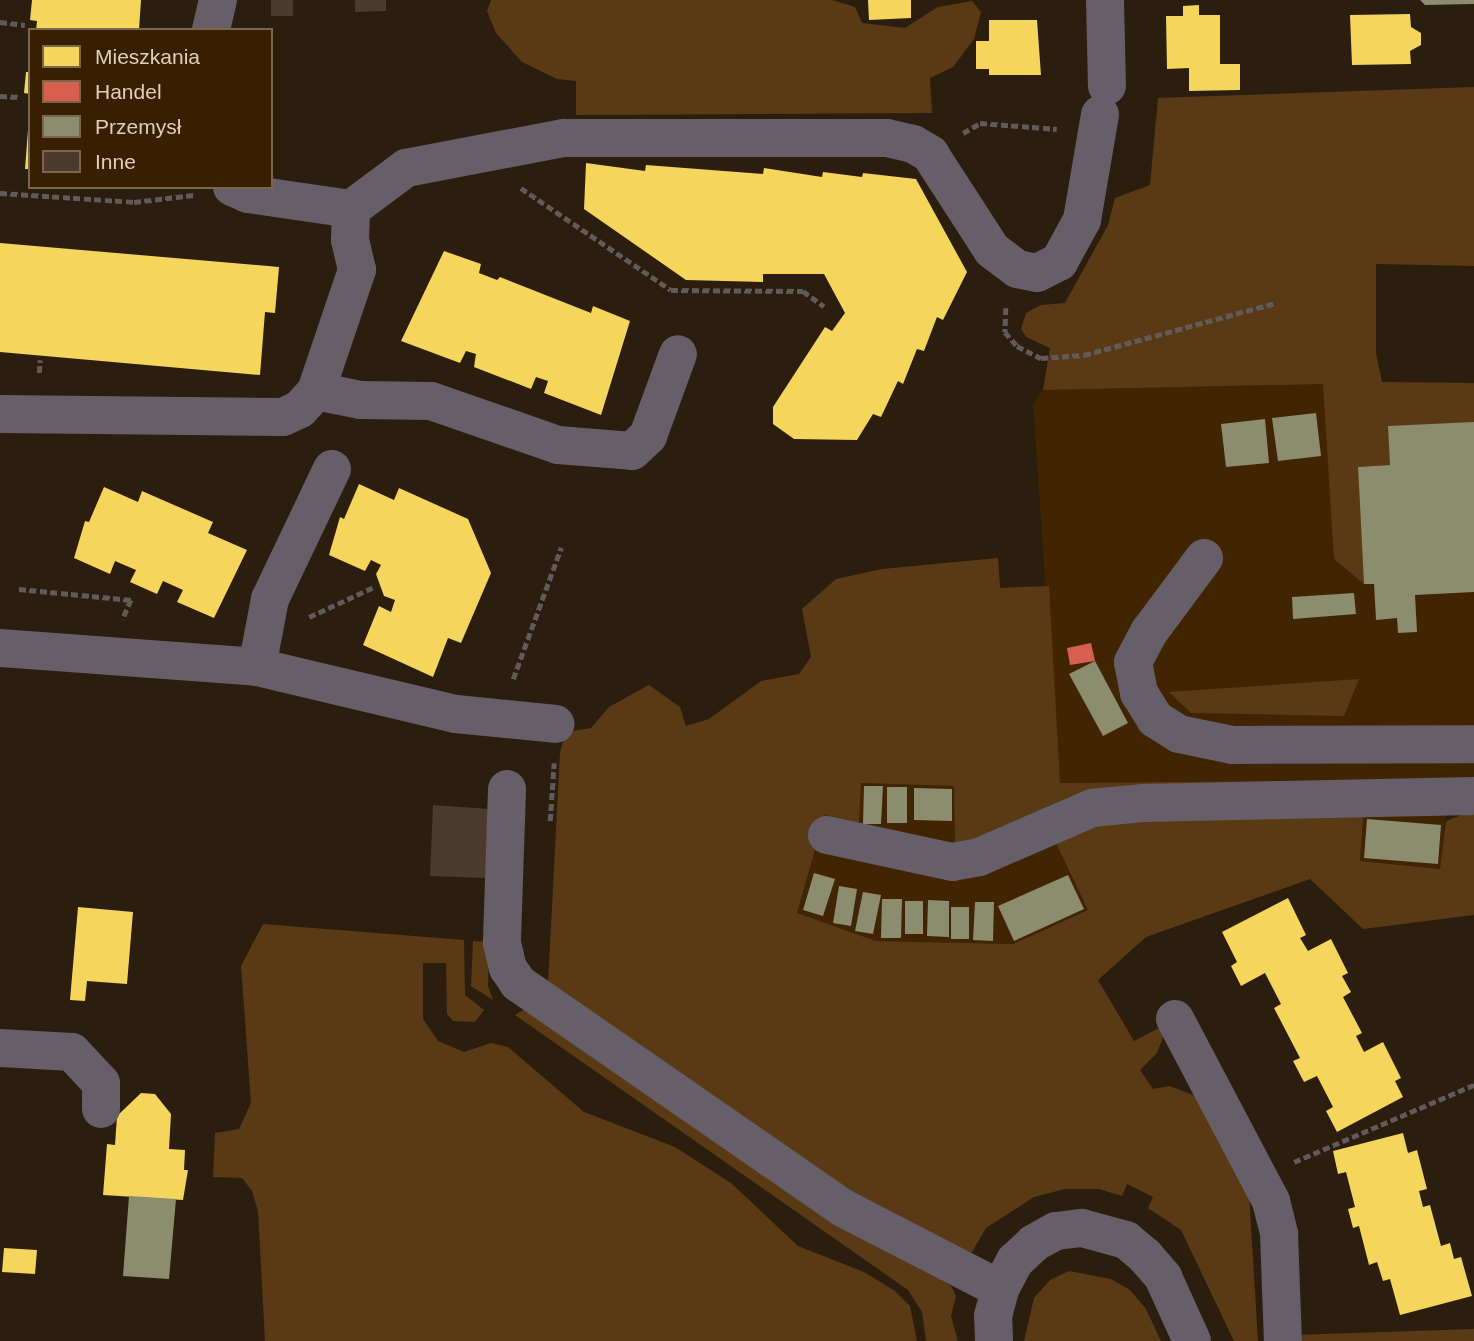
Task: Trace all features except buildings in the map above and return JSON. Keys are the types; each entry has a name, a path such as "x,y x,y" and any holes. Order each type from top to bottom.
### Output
{"street":[{"path":"211,28 218,0"},
{"path":"215,191 351,209 406,168 564,138 887,138 913,144 930,154 992,250 1017,269 1037,273 1059,262 1082,220 1101,111 1105,0"},
{"path":"0,414 283,417 300,409 316,391 357,270 350,240 351,209"},
{"path":"316,391 360,400 431,401 558,445 632,451 648,436 678,354"},
{"path":"257,667 271,599 332,469"},
{"path":"1203,558 1149,632 1133,662 1139,693 1155,719 1179,734 1232,745 1474,744"},
{"path":"0,648 257,667 456,714 556,724"},
{"path":"507,789 502,943 508,968 518,983 843,1208 1000,1289"},
{"path":"827,835 953,862 979,857 1092,808 1183,802 1474,796"},
{"path":"1175,1018 1260,1176 1279,1234 1283,1341"},
{"path":"0,1048 72,1052 101,1083 102,1109"},
{"path":"993,1341 993,1316 1000,1289 1015,1261 1034,1243 1056,1231 1104,1231 1126,1240 1163,1277 1192,1341"}],"path":[{"path":"0,22 25,25"},
{"path":"0,96 19,97"},
{"path":"930,154 980,123 1101,111"},
{"path":"515,184 671,290 803,291 824,306"},
{"path":"0,194 134,202 215,191"},
{"path":"1017,269 1005,311 1005,332 1017,346 1041,358 1084,355 1275,303"},
{"path":"499,719 561,548"},
{"path":"304,619 374,587"},
{"path":"19,589 131,600 125,613"},
{"path":"1260,1176 1474,1085"}],"shaded area":[{"path":"491,0 832,0 855,7 862,23 905,28 938,7 972,1 981,12 974,39 953,67 930,78 932,113 576,115 576,81 557,79 522,62 496,33 487,11"},
{"path":"1474,87 1474,266 1376,264 1376,353 1382,382 1474,383 1474,422 1390,465 1358,467 1364,584 1334,559 1323,384 1043,390 1050,348 1026,337 1021,329 1026,313 1041,305 1065,303 1108,225 1115,198 1150,185 1158,98"},
{"path":"1382,382 1474,383 1474,780 1449,780 1441,869 1359,861 1365,780 1059,783 1033,404 1043,390"},
{"path":"998,558 1000,588 1049,586 1060,783 1366,780 1078,797 955,850 954,786 861,783 859,823 825,815 797,913 876,941 1013,944 1088,910 1053,837 1093,821 1364,803 1360,861 1440,869 1446,821 1474,810 1474,915 1363,929 1310,879 1146,937 1098,980 1134,1041 1161,1027 1164,1035 1157,1053 1140,1070 1153,1089 1170,1086 1205,1100 1249,1193 1258,1341 1234,1341 1181,1230 1148,1208 1153,1197 1127,1184 1122,1196 1099,1189 1065,1189 1034,1197 986,1228 972,1252 954,1251 852,1195 548,984 560,752 566,732 591,728 609,707 649,685 680,707 686,726 709,719 761,681 799,674 811,657 802,609 836,579 882,569"},
{"path":"1359,679 1344,716 1191,713 1169,692"},
{"path":"861,783 954,786 955,849 1053,837 1088,910 1013,944 876,941 797,913 825,815"},
{"path":"263,924 464,940 465,995 484,1010 475,1022 453,1021 447,1014 446,963 423,963 423,1019 438,1041 464,1052 491,1043 508,1047 584,1112 675,1147 731,1183 798,1246 864,1272 895,1291 910,1306 917,1341 265,1341 258,1211 252,1191 242,1178 213,1177 215,1133 239,1129 251,1103 241,966"},
{"path":"473,941 489,942 488,986 493,1000 471,986"},
{"path":"523,1010 534,1013 951,1286 956,1296 951,1316 958,1341 926,1341 922,1312 908,1290 515,1015"},
{"path":"1069,1271 1111,1279 1130,1290 1146,1309 1161,1341 1024,1341 1034,1298 1050,1280"},
{"path":"1474,1329 1474,1341 1294,1341 1293,1335"}]}
